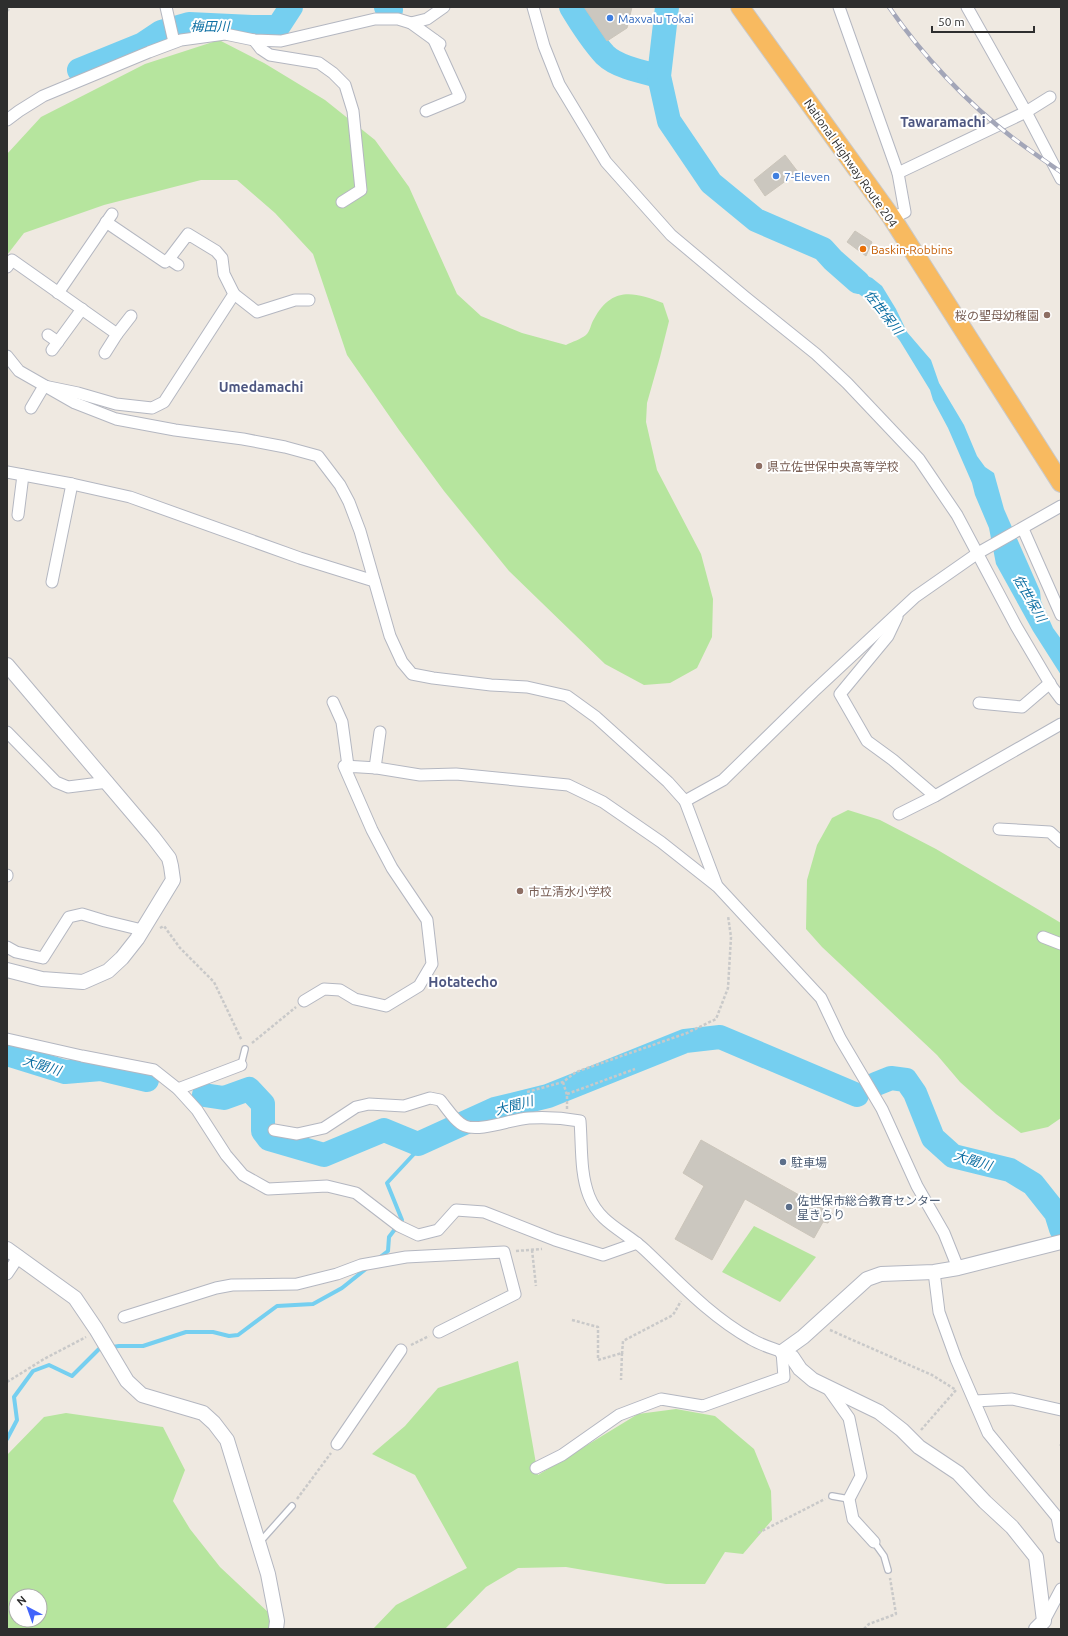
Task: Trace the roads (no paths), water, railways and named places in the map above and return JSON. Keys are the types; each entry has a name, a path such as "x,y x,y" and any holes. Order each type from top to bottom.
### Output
{"highway":[{"name":"National Highway Route 204","path":"740,7 892,218 1061,483"}],"street":[{"path":"166,7 174,42"},
{"path":"411,23 427,19 444,7"},
{"path":"533,7 544,46 559,84 606,162 671,234 745,297 816,354 847,383 919,459 957,514 1016,626 1061,699"},
{"path":"839,7 898,173 905,212 892,218"},
{"path":"968,7 1061,179"},
{"path":"7,120 18,111 43,96 181,40 225,34 254,40 281,41 374,19 398,19 411,23 446,48"},
{"path":"254,40 261,49 270,54 319,63 333,73 345,85 352,111 361,190 342,202"},
{"path":"426,111 460,97 434,40"},
{"path":"898,173 1026,112 1050,97"},
{"path":"58,293 109,218 165,262 174,262 188,234 216,251 222,258 224,274 234,294 257,312 295,300 309,300"},
{"path":"7,267 12,260 117,334"},
{"path":"44,386 78,393 116,404 152,408 164,402 234,294"},
{"path":"48,334 55,346 82,309"},
{"path":"105,353 131,316"},
{"path":"8,361 19,371 75,403 116,419 175,430 243,439 285,447 318,456 340,485 349,502 360,531 390,636 402,662 412,674 491,685 527,687 567,696 596,717 668,782 685,801 718,888"},
{"path":"31,408 44,386"},
{"path":"7,472 130,497 300,558 374,581"},
{"path":"18,515 23,475"},
{"path":"52,582 72,484"},
{"path":"685,801 723,780 813,692 915,597 978,553 1061,506"},
{"path":"1019,531 1061,615"},
{"path":"900,611 888,636 840,694 867,741 893,760 935,796"},
{"path":"7,665 108,782 169,858 172,866 173,880 140,934 122,958 108,971 83,982 42,979 7,970"},
{"path":"979,703 1022,707 1050,683"},
{"path":"333,702 342,722 348,766"},
{"path":"899,814 935,796 1061,724"},
{"path":"7,732 56,782 68,787 108,782"},
{"path":"375,768 380,732"},
{"path":"304,1001 324,989 340,990 355,999 386,1006 419,986 432,964 427,920 388,862 372,830 344,766 375,768 420,775 456,774 568,785 603,802 661,842 718,888 821,998 840,1038 882,1109 917,1186 944,1233 958,1268"},
{"path":"999,829 1050,832 1061,842"},
{"path":"7,947 16,952 43,958 69,917 82,914 140,934"},
{"path":"1043,937 1061,944"},
{"path":"7,1039 154,1070 178,1089 197,1110 226,1155 243,1175 268,1188 327,1186 356,1193 395,1223 418,1235 438,1230 456,1210 484,1212 555,1240 603,1255 637,1243"},
{"path":"178,1089 241,1064"},
{"path":"274,1130 297,1134 324,1128 356,1106 369,1104 404,1106 430,1098 440,1100 451,1114 464,1126 474,1128 528,1118 559,1118 580,1121 584,1177 589,1197 604,1220 637,1243 686,1291 723,1322 752,1340 792,1357 800,1369 813,1380 879,1412 902,1430 919,1447 958,1473 985,1502 1012,1527 1036,1557 1040,1625"},
{"path":"782,1352 803,1337 867,1279 881,1274 934,1272 958,1268 1061,1242"},
{"path":"124,1317 216,1288 232,1285 297,1284 337,1274 361,1265 406,1257 504,1252 515,1294 439,1332"},
{"path":"7,1274 13,1253 75,1298 96,1329 127,1381 142,1395 203,1412 227,1440 268,1574 277,1621 276,1629"},
{"path":"934,1272 939,1312 956,1359 988,1433 1057,1517 1061,1537"},
{"path":"337,1444 401,1350"},
{"path":"536,1468 562,1456 619,1415 661,1399 703,1406 784,1377 782,1352"},
{"path":"826,1386 849,1418 861,1476 849,1499 853,1519 874,1542"},
{"path":"975,1401 1012,1399 1061,1410"},
{"path":"1040,1625 1061,1589"}],"lane":[{"path":"241,1064 245,1049"},
{"path":"832,1496 849,1499"},
{"path":"259,1544 292,1506"},
{"path":"874,1542 884,1556 888,1570"}],"water":[{"path":"829,259 872,278 882,286 896,309 907,332 931,360 939,383 964,425 977,456 985,467 994,473 1004,509 1040,591 1041,601 1053,628 1061,639 1061,675 1033,631 996,564 989,528 975,495 972,483 948,428 933,400 930,390 900,341 870,302 852,289"}],"waterway":[{"name":"梅田川","path":"79,70 143,44 161,32 189,24 278,27 291,7"},
{"name":"梅田川","path":"386,7 391,10"},
{"name":"梅田川","path":"571,7 596,44 610,59 630,68 659,76"},
{"name":"佐世保川","path":"667,7 659,76 669,121 711,183 756,220 823,249 858,282"},
{"name":"大聞川","path":"204,1095 224,1098 249,1089 263,1104 263,1131 269,1139 324,1155 384,1130 418,1144 495,1109 548,1096 685,1041 720,1037 857,1095"},
{"name":"大聞川","path":"7,1054 65,1072 101,1069 147,1080"},
{"name":"大聞川","path":"876,1084 891,1078 906,1080 915,1093 933,1138 953,1156 1010,1170 1033,1184 1056,1213 1061,1229"},
{"path":"379,1258 388,1251 389,1237 402,1220 387,1183 414,1154 418,1144"},
{"path":"7,1439 17,1420 14,1397 33,1371 49,1365 72,1376 99,1349 119,1346 143,1346 186,1332 213,1332 229,1336 238,1335 277,1306 313,1304 342,1288 367,1268"}],"railway":[{"path":"889,7 916,43 962,94 1013,138 1061,172"}],"place":[{"name":"Maxvalu Tokai","path":"610,18"},
{"name":"7-Eleven","path":"776,176"},
{"name":"Baskin-Robbins","path":"863,249"},
{"name":"桜の聖母幼稚園","path":"1047,315"},
{"name":"県立佐世保中央高等学校","path":"759,466"},
{"name":"市立清水小学校","path":"520,891"},
{"name":"駐車場","path":"783,1162"},
{"name":"佐世保市総合教育センター 星きらり","path":"789,1207"}],"district":[{"name":"Tawaramachi","path":"943,122"},
{"name":"Umedamachi","path":"261,387"},
{"name":"Hotatecho","path":"463,982"}]}
